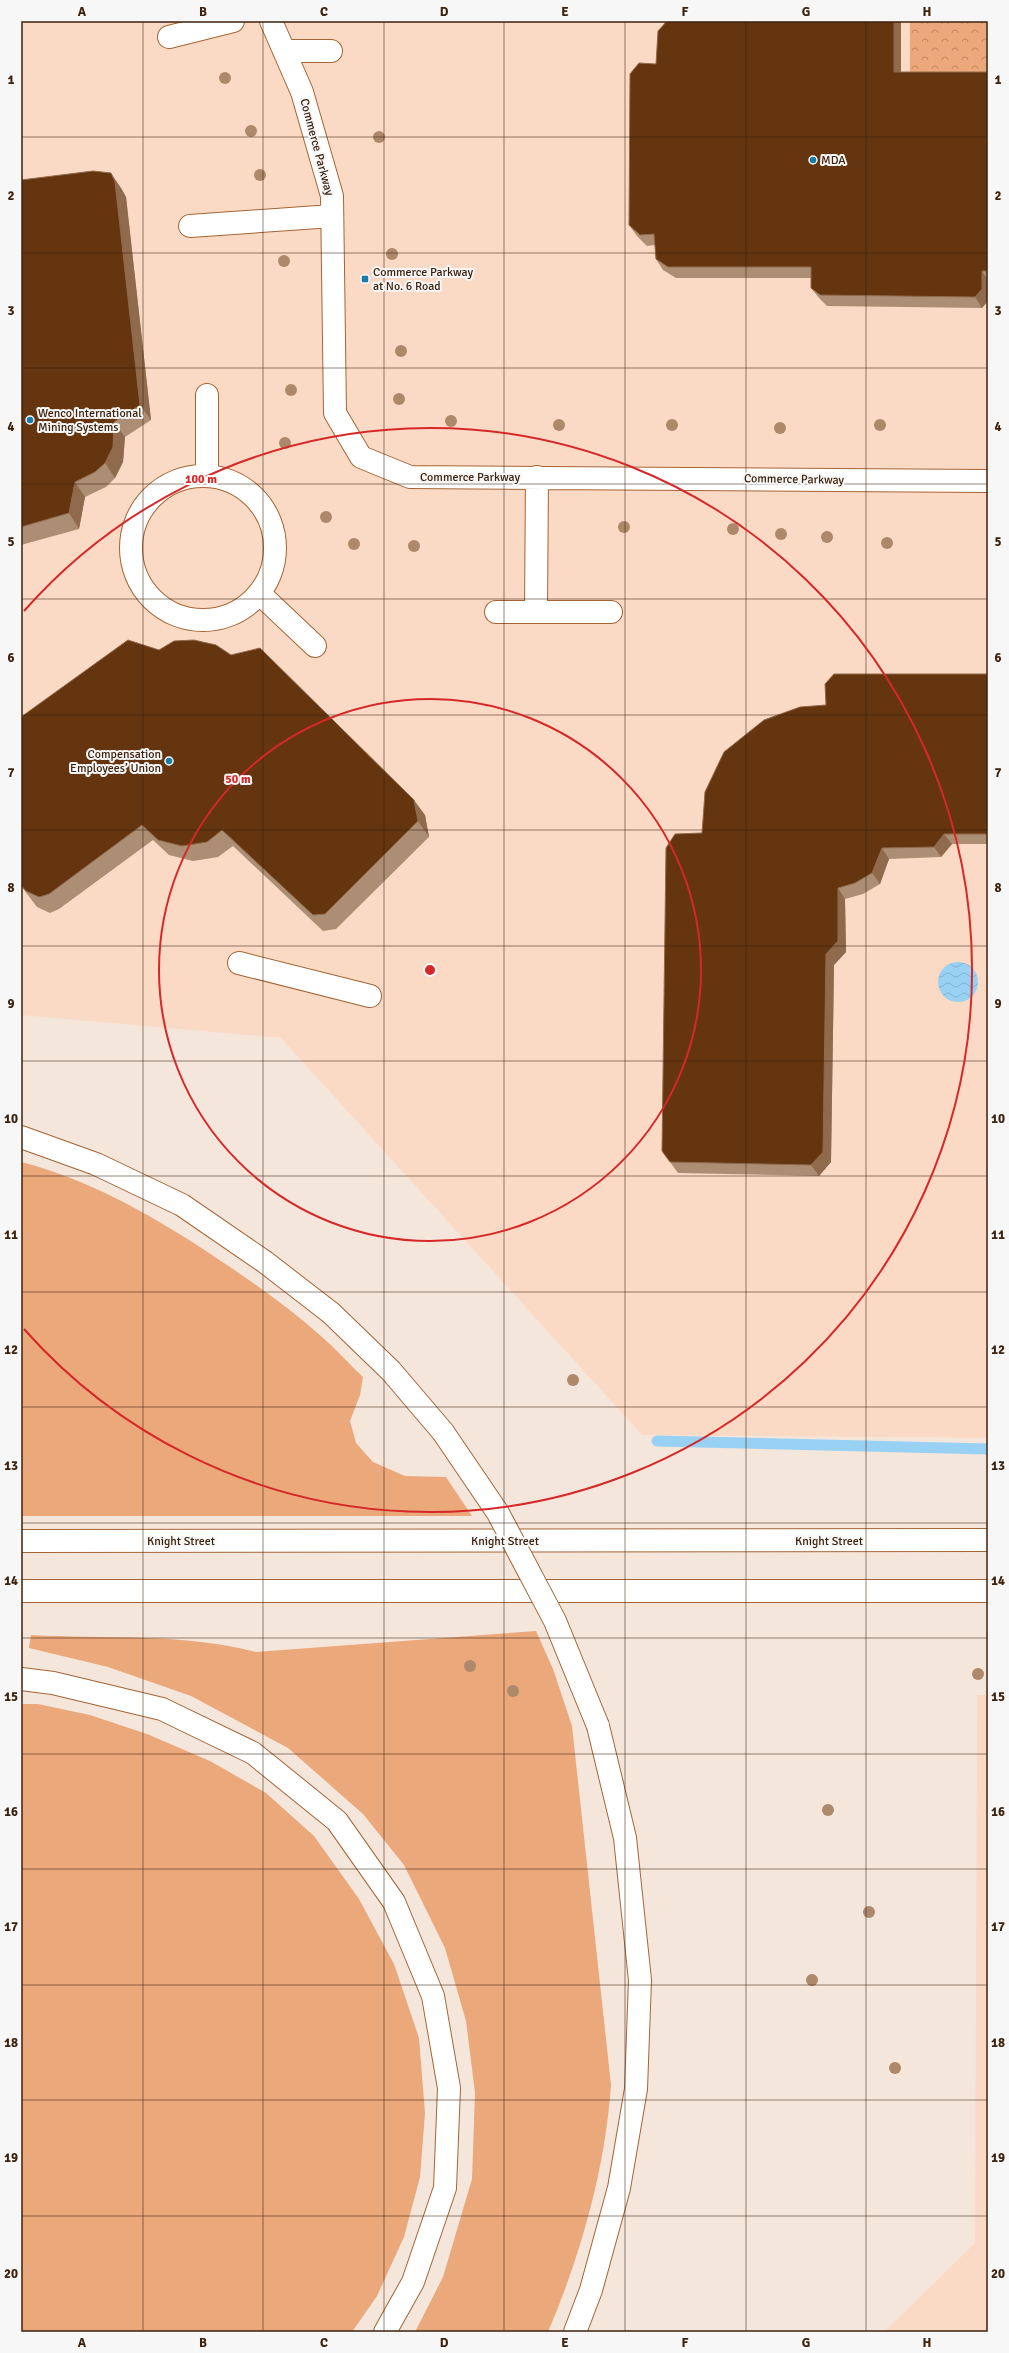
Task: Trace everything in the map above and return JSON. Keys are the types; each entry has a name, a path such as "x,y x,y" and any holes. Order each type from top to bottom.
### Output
{"main road":[{"path":"169,37 233,21"},
{"name":"Commerce Parkway","path":"271,21 302,92 332,196 335,413 361,458 410,477 988,481"},
{"path":"284,51 331,51"},
{"path":"190,226 332,216"},
{"path":"207,395 207,475"},
{"path":"207,475 229,480 249,491 264,508 273,529 275,552 271,574 260,593 241,610 218,619 194,620 170,613 150,598 136,578 130,554 133,529 143,506 166,486 183,478 207,475"},
{"path":"536,612 537,477"},
{"path":"260,593 315,646"},
{"path":"496,612 612,612"},
{"path":"239,963 370,996"},
{"path":"21,1137 96,1164 182,1205 265,1262 331,1313 392,1371 443,1432 498,1513 555,1621 598,1726 625,1838 640,1980 636,2089 619,2188 591,2290 575,2332"},
{"name":"Knight Street","path":"21,1541 988,1540"},
{"path":"21,1591 988,1591"},
{"path":"21,1679 53,1683 162,1709 253,1753 337,1821 394,1902 433,1996 449,2088 444,2188 413,2282 385,2332"}],"shaded area":[{"path":"21,21 988,21 988,1438 642,1435 281,1038 21,1015"},
{"path":"977,1695 988,1695 988,2332 884,2332 975,2243"}],"green space":[{"path":"910,21 988,21 988,74 910,74"},
{"path":"21,1162 45,1169 93,1187 160,1222 218,1259 294,1313 363,1377 360,1395 350,1421 356,1443 373,1462 405,1476 446,1477 472,1516 21,1516"},
{"path":"536,1631 553,1669 572,1726 611,2085 603,2148 590,2211 581,2242 548,2332 415,2332 443,2277 472,2179 475,2093 466,2021 445,1948 404,1865 363,1814 288,1748 191,1696 108,1667 29,1648 31,1635 173,1639 229,1646 256,1652"},
{"path":"21,1704 38,1704 90,1715 147,1734 210,1761 266,1793 314,1836 359,1899 394,1964 419,2038 425,2113 420,2177 404,2237 377,2296 352,2332 21,2332"}],"water":[{"path":"954,962 962,962 969,965 975,971 978,982 975,993 969,999 962,1002 954,1002 947,999 941,993 938,986 938,978 941,971 947,965"}],"building":[{"name":"MDA","path":"667,21 894,21 894,72 988,72 988,271 982,271 982,289 975,297 820,295 811,288 811,267 668,267 656,259 654,234 640,235 629,225 630,74 639,63 656,64 658,31"},
{"path":"93,171 111,173 115,182 140,405 114,422 113,447 105,463 95,472 75,482 69,513 21,527 21,180"},
{"path":"128,640 159,650 174,641 194,640 216,645 231,655 260,648 414,800 418,821 325,914 313,915 222,830 207,842 182,846 158,840 142,825 49,894 39,897 26,891 21,885 21,717"},
{"path":"834,674 988,674 988,834 944,834 934,847 882,848 872,873 855,883 838,888 838,941 826,954 823,1152 811,1165 670,1162 662,1151 666,848 675,834 702,833 705,792 724,752 764,720 800,707 826,705 825,684"}],"waterway":[{"path":"657,1441 988,1449"}],"place":[{"name":"MDA","path":"813,160"},
{"name":"Commerce Parkway at No. 6 Road","path":"365,279"},
{"name":"Wenco International Mining Systems","path":"30,420"},
{"name":"Compensation Employees’ Union","path":"169,761"}]}
